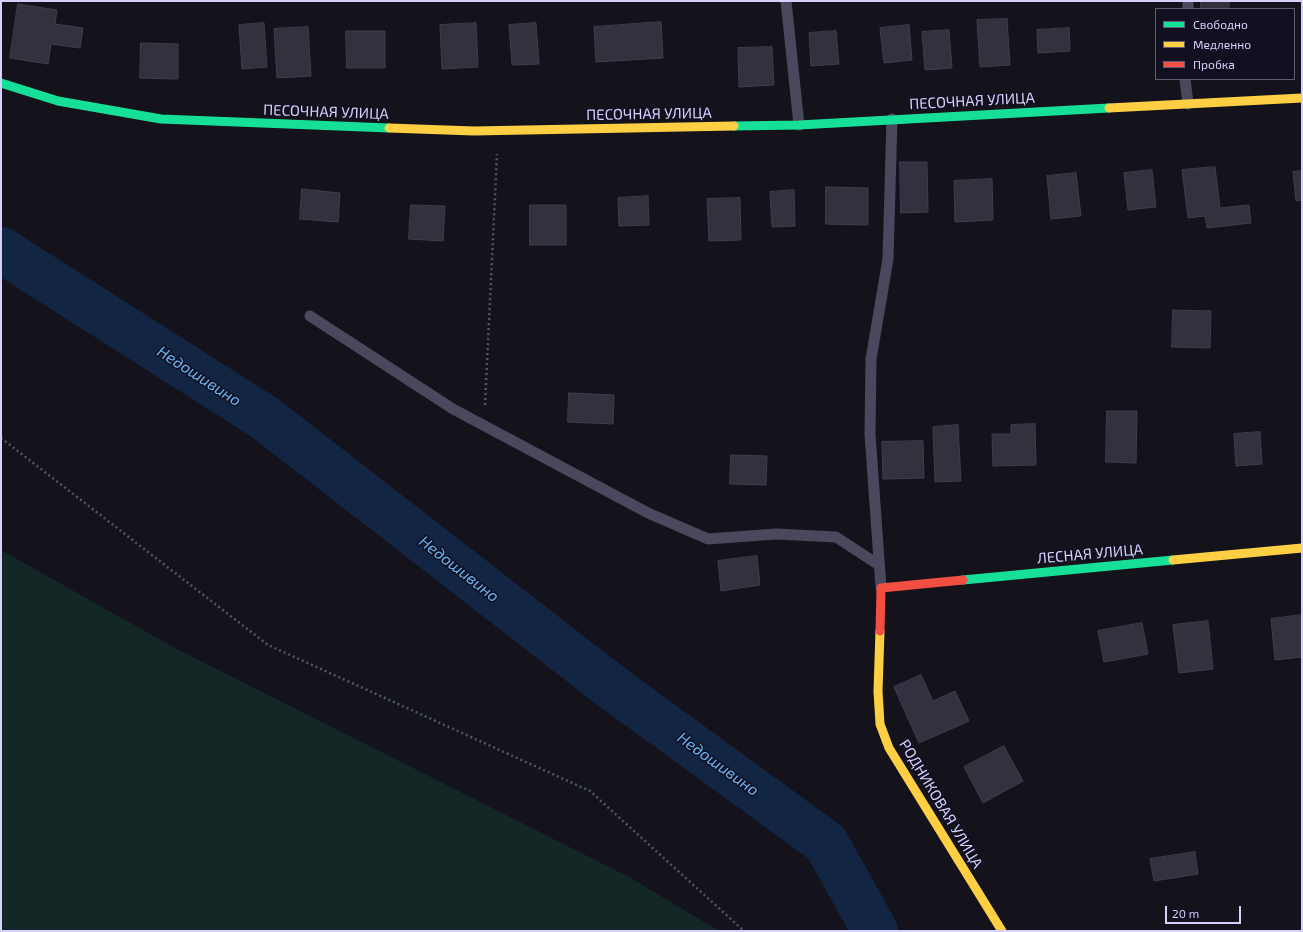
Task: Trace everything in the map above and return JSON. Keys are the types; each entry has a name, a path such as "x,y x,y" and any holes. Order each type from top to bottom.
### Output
{"street":[{"name":"ПЕСОЧНАЯ УЛИЦА","path":"1,83 58,101 161,119 474,131 799,124 1302,98"},
{"name":"ЛЕСНАЯ УЛИЦА","path":"881,588 1302,548"},
{"name":"РОДНИКОВАЯ УЛИЦА","path":"881,588 878,691 880,724 889,748 1002,931"}],"lane":[{"path":"786,1 799,124"},
{"path":"1185,80 1188,104"},
{"path":"881,588 870,434 871,360 888,259 892,119"},
{"path":"310,316 453,409 648,513 708,539 776,534 836,537 879,565"}],"path":[{"path":"484,425 498,131"},
{"path":"1,438 268,645 590,791 744,931"}],"green space":[{"path":"1,550 173,647 631,878 719,931 1,931"}],"building":[{"path":"1201,1 1229,1 1229,8 1201,8"},
{"path":"18,4 57,10 55,24 83,28 80,48 51,44 48,64 10,58"},
{"path":"1007,19 1010,65 980,67 977,20"},
{"path":"661,22 663,58 596,62 594,27"},
{"path":"264,23 267,67 242,69 239,25"},
{"path":"476,23 478,67 442,69 440,25"},
{"path":"536,23 539,64 512,65 509,25"},
{"path":"909,25 912,60 884,63 880,28"},
{"path":"308,27 311,76 277,78 274,29"},
{"path":"1069,28 1070,51 1038,53 1037,30"},
{"path":"949,30 952,68 925,70 922,32"},
{"path":"346,31 385,31 385,68 347,68"},
{"path":"836,31 839,64 811,66 809,33"},
{"path":"141,43 178,44 178,79 140,78"},
{"path":"772,47 774,85 739,87 738,48"},
{"path":"900,162 927,162 928,212 901,213"},
{"path":"1215,167 1220,208 1249,205 1251,223 1207,228 1205,216 1188,218 1182,170"},
{"path":"1152,170 1156,207 1128,210 1124,173"},
{"path":"1302,171 1302,200 1296,201 1293,172"},
{"path":"1076,173 1081,216 1051,219 1047,176"},
{"path":"992,179 993,220 955,222 954,181"},
{"path":"826,187 868,188 868,225 826,224"},
{"path":"302,189 340,193 338,222 300,219"},
{"path":"794,190 795,226 772,227 770,192"},
{"path":"648,196 649,225 619,226 618,198"},
{"path":"740,198 741,240 709,241 707,199"},
{"path":"411,205 445,206 443,241 409,239"},
{"path":"530,205 566,205 566,245 530,245"},
{"path":"1173,310 1211,311 1210,348 1172,347"},
{"path":"569,393 614,395 613,424 568,422"},
{"path":"1107,411 1137,411 1136,463 1106,462"},
{"path":"1035,424 1036,465 993,466 992,434 1011,434 1011,425"},
{"path":"958,425 961,481 935,482 933,427"},
{"path":"1260,432 1262,464 1236,466 1234,434"},
{"path":"923,441 924,478 883,479 882,442"},
{"path":"731,455 767,456 766,485 730,484"},
{"path":"757,556 760,585 721,591 718,561"},
{"path":"1302,615 1302,657 1275,660 1271,619"},
{"path":"1208,621 1213,669 1179,673 1173,625"},
{"path":"1142,623 1148,654 1104,662 1098,631"},
{"path":"921,675 933,701 955,691 969,721 919,743 894,687"},
{"path":"1004,746 1023,781 983,803 964,767"},
{"path":"1195,852 1198,874 1154,881 1150,859"}],"waterway":[{"name":"Недошивино","path":"1,250 265,418 613,688 826,843 875,931"}],"traffic: fast":[{"path":"1,83 58,101 161,119 389,128"},
{"path":"734,126 799,125 1109,108"},
{"path":"963,580 1173,560"}],"traffic: slow":[{"path":"1109,108 1302,98"},
{"path":"389,128 474,131 734,126"},
{"path":"1173,560 1302,548"},
{"path":"880,631 878,691 880,724 889,748 1002,931"}],"traffic: jam":[{"path":"880,631 881,588 963,580"}]}
